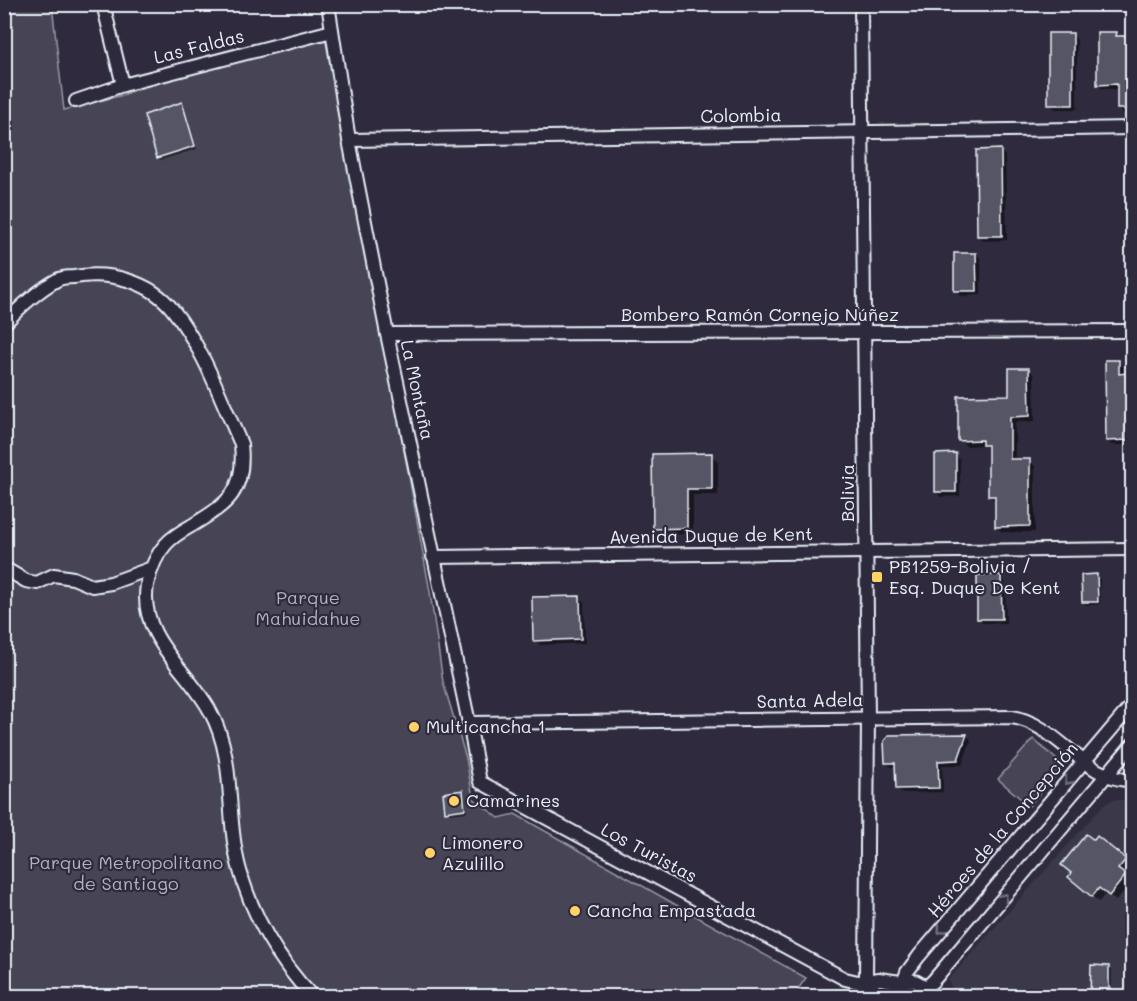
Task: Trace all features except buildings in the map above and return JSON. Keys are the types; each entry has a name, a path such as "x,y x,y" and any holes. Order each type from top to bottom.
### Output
{"street":[{"path":"103,4 123,85"},
{"name":"La Montaña","path":"328,4 350,140 387,334 480,782"},
{"name":"Bolivia","path":"861,4 868,718 866,980"},
{"name":"Las Faldas","path":"76,101 123,85 332,31"},
{"name":"Colombia","path":"350,140 1132,128"},
{"path":"4,324 20,307 58,279 94,273 118,276 149,289 172,308 192,338 241,444 243,464 238,485 226,503 165,545 152,568 147,586 146,610 155,634 165,651 190,680 210,711 225,748 238,867 250,898 278,954 312,996"},
{"name":"Bombero Ramón Cornejo Núñez","path":"387,334 1132,332"},
{"name":"Avenida Duque de Kent","path":"434,557 1132,549"},
{"path":"4,568 26,580 37,583 54,575 73,578 92,586 111,583 152,568"},
{"name":"Héroes de la Concepción","path":"893,996 896,988 919,956 1132,705"},
{"name":"Santa Adela","path":"469,723 1019,718 1040,728 1084,762 1121,780 1132,780"},
{"path":"926,992 1132,745"},
{"name":"Los Turistas","path":"480,782 845,979 858,982 879,979 916,981 926,992"},
{"path":"866,980 879,996"}],"shaded area":[{"path":"1113,800 1132,800 1132,996 955,996 948,980 1104,804"}],"green space":[{"name":"Parque Mahuidahue","path":"5,5 52,5 64,110 123,95 154,81 325,37 408,471 430,592 443,682 466,758 473,798 499,818 515,814 806,978 798,989 807,996 5,996"},
{"path":"1033,739 1064,766 1029,806 998,779"}],"place":[{"name":"PB1259-Bolivia / Esq. Duque De Kent","path":"877,577"},
{"name":"Multicancha 1","path":"414,727"},
{"name":"Camarines","path":"454,801"},
{"name":"Limonero Azulillo","path":"430,853"},
{"name":"Cancha Empastada","path":"575,911"}],"park label":[{"name":"Parque Metropolitano de Santiago","path":"126,873"}]}
